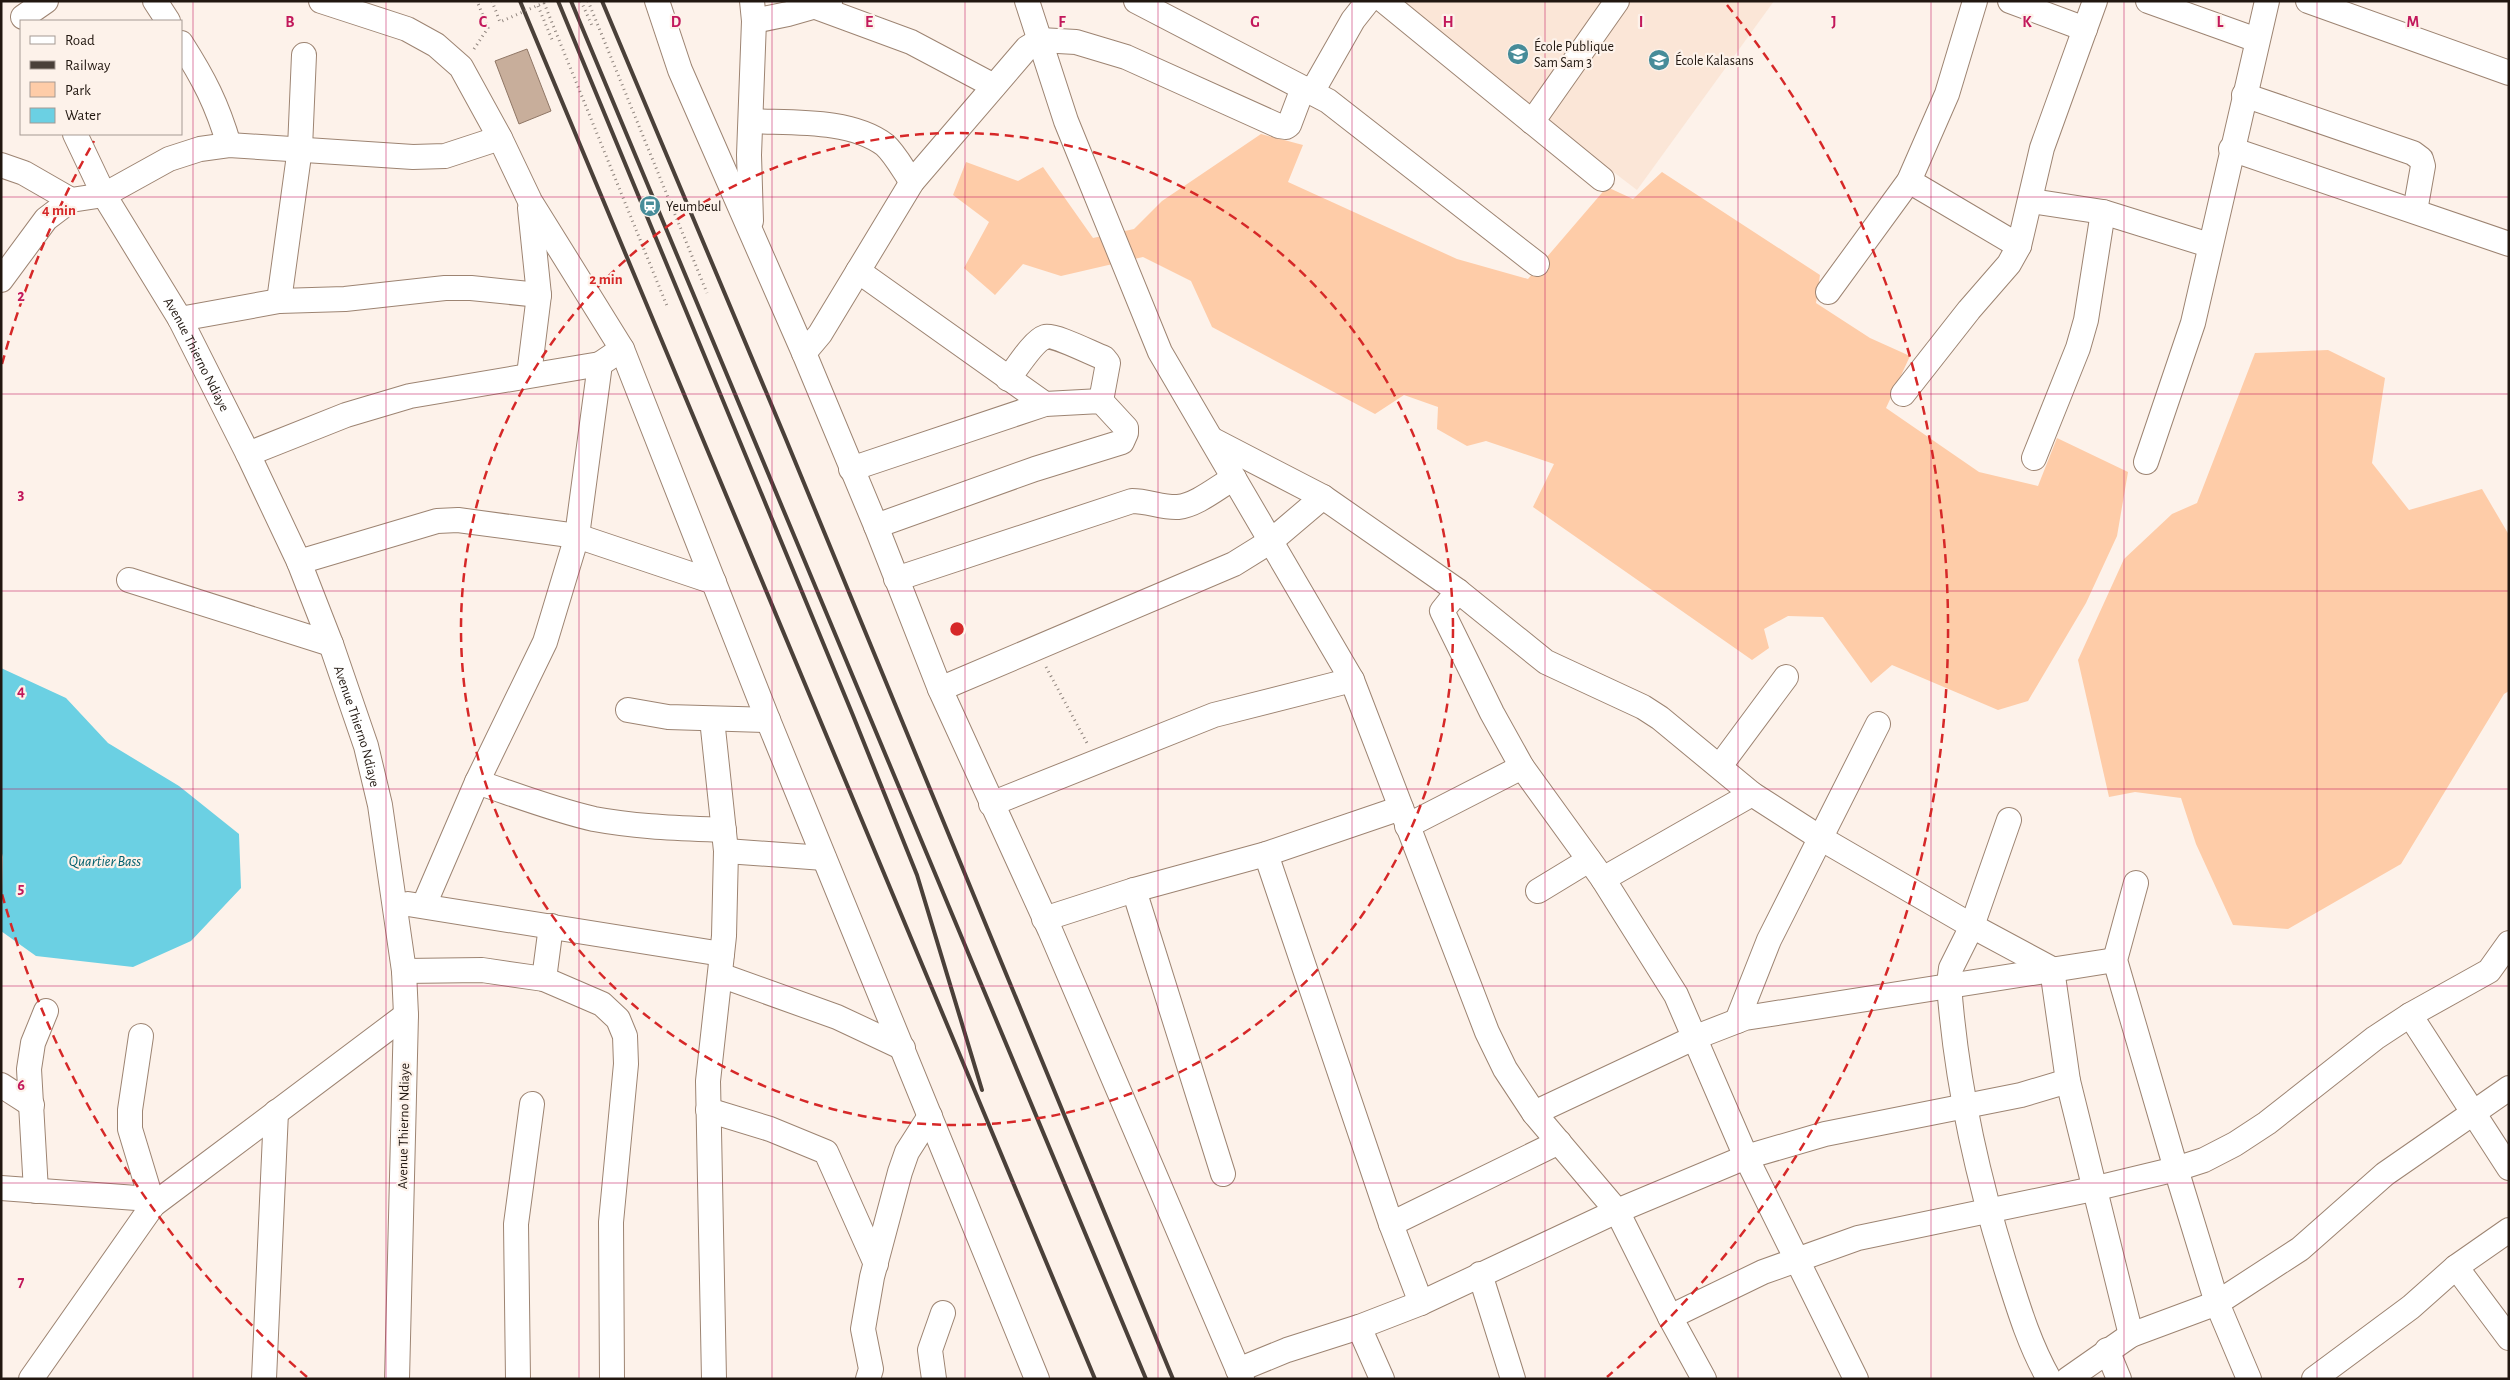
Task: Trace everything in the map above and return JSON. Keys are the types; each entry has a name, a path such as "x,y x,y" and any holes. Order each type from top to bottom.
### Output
{"street":[{"path":"21,13 46,1"},
{"path":"155,1 167,20"},
{"path":"321,1 407,29 436,45 461,67 500,138 530,201 622,349 768,720 1037,1379"},
{"path":"657,1 680,70 804,353 876,526 940,689 1044,919 1240,1374 1322,1338 1359,1327 1421,1303 1617,1211 1746,1157 1833,1132 2022,1095 2068,1081"},
{"path":"1027,1 1066,121 1160,352 1352,680 1487,1032 1505,1069 1534,1113 1617,1211 1670,1317 1704,1379"},
{"path":"1136,1 1328,101 1537,264"},
{"path":"1384,1 1602,179"},
{"path":"1532,122 1617,1"},
{"path":"1828,292 1909,181 1947,94 1975,1"},
{"path":"2010,1 2085,29"},
{"path":"1903,394 1969,310 2009,264 2019,246 2032,201 2042,148 2095,1"},
{"path":"2148,1 2257,40"},
{"path":"2146,462 2193,323 2231,149 2267,1"},
{"path":"2308,1 2360,10 2509,74"},
{"path":"751,235 749,155 753,11 825,4 911,42 994,86"},
{"path":"804,353 820,334 912,182 1026,48 1040,40 1076,42 1126,57 1279,126 1286,127 1353,20 1357,4"},
{"path":"182,45 208,85 219,111 229,145"},
{"path":"279,300 300,148 304,55"},
{"path":"2244,95 2413,153 2421,159 2423,166 2415,211"},
{"path":"751,122 831,125 870,136 886,146 912,182"},
{"name":"Avenue Thierno Ndiaye","path":"76,135 104,194 180,319 248,454 299,562 331,644 366,746 380,805 404,971 406,1015 397,1379"},
{"path":"1,280 46,219 71,200 104,194 169,159 200,149 229,145 300,148 413,157 445,156 500,138"},
{"path":"2231,149 2509,244"},
{"path":"1,165 24,174 71,200"},
{"path":"1909,181 2019,246"},
{"path":"529,376 539,295 530,201"},
{"path":"2032,201 2103,212 2210,245"},
{"path":"2034,458 2078,348 2086,320 2103,212"},
{"path":"858,271 1045,404"},
{"path":"180,319 279,300 345,299 471,288 539,295"},
{"path":"1008,378 1042,338 1052,337 1104,358 1108,363 1101,401"},
{"path":"248,454 346,415 410,396 600,364 622,349"},
{"path":"424,906 477,782 545,642 577,536 600,364"},
{"path":"851,469 1045,404 1101,401 1123,423 1126,434 1122,442 1035,469 876,526"},
{"path":"1213,440 1323,498 1458,591 1546,662 1643,707 1660,718 1752,794 1822,839 1972,926 2052,969"},
{"path":"896,579 1132,501 1172,506 1190,504 1234,478"},
{"path":"940,689 1234,564 1271,541 1323,498"},
{"path":"299,562 437,521 458,520 577,536 714,582"},
{"path":"129,580 331,644"},
{"path":"1458,591 1443,607 1443,614 1492,713 1522,768 1596,870 1676,995 1696,1037 1746,1157 1856,1379"},
{"path":"1720,766 1786,677"},
{"path":"991,804 1214,715 1352,680"},
{"path":"628,710 668,717 768,720"},
{"path":"712,719 725,841 721,964 708,1081 714,1379"},
{"path":"1737,1021 1769,940 1822,839 1878,724"},
{"path":"1044,919 1134,890 1404,817 1522,768"},
{"path":"477,782 561,811 594,819 824,858"},
{"path":"1538,891 1596,870 1752,794"},
{"path":"2010,820 1972,926 1951,968 1948,984 1964,1106 1977,1168 2027,1335 2049,1379"},
{"path":"1266,854 1391,1224 1421,1303"},
{"path":"2136,883 2115,960 2217,1303 2249,1379"},
{"path":"1134,890 1223,1174"},
{"path":"395,903 551,926 721,964 903,1048"},
{"path":"544,979 551,926"},
{"path":"1670,1317 1737,1282 1795,1259 1858,1238 2093,1189 2176,1170 2204,1160 2243,1139 2376,1038 2410,1015 2489,971 2509,943"},
{"path":"1534,1113 1696,1037 1737,1021 1756,1016 1948,984 2115,960"},
{"path":"2052,969 2068,1081 2093,1189 2131,1335"},
{"path":"404,971 482,970 544,979 602,1004 618,1019 625,1036 626,1072 611,1222 612,1379"},
{"path":"36,1191 30,1058 33,1042 46,1012"},
{"path":"32,1379 152,1202 406,1015"},
{"path":"2410,1015 2509,1168"},
{"path":"141,1036 130,1110 130,1129 152,1202"},
{"path":"1,1085 32,1105"},
{"path":"2068,1379 2131,1335 2217,1303 2300,1249 2385,1174 2473,1111 2509,1088"},
{"path":"518,1379 516,1224 532,1104"},
{"path":"708,1110 770,1129 826,1152 876,1264"},
{"path":"264,1379 276,1112"},
{"path":"868,1379 870,1369 863,1329 866,1304 902,1165 907,1152 930,1116"},
{"path":"1391,1224 1559,1142"},
{"path":"1,1188 152,1202"},
{"path":"2314,1379 2411,1307 2456,1267 2509,1230"},
{"path":"2456,1267 2509,1338"},
{"path":"1480,1274 1513,1379"},
{"path":"934,1379 930,1350 943,1313"},
{"path":"1359,1327 1382,1379"},
{"path":"2107,1350 2119,1379"}],"path":[{"path":"477,1 488,28"},
{"path":"492,1 500,22 548,1"},
{"path":"581,1 593,28"},
{"path":"588,1 707,294"},
{"path":"544,3 667,306"},
{"path":"538,6 553,42"},
{"path":"1037,649 1096,762"}],"shaded area":[{"name":"École Publique Sam Sam 3","path":"1404,1 1604,1 1531,108"},
{"name":"École Kalasans","path":"1628,1 1774,1 1637,190 1544,119"}],"green space":[{"path":"1261,134 1303,145 1288,182 1457,259 1528,279 1607,187 1633,199 1662,172 1820,275 1816,303 1870,338 1910,356 1886,408 1979,472 2038,486 2057,438 2128,472 2117,536 2086,603 2028,701 1998,710 1892,665 1871,683 1823,617 1788,616 1764,629 1769,648 1752,660 1533,507 1554,464 1486,441 1467,446 1437,429 1438,407 1404,395 1375,414 1212,327 1191,281 1143,257 1061,276 1023,264 995,295 964,268 989,222 953,195 966,162 1018,181 1043,167 1093,238 1134,229 1162,201"},
{"path":"2328,350 2385,378 2372,463 2409,510 2482,489 2509,535 2509,691 2504,694 2401,864 2288,929 2233,925 2196,844 2181,798 2135,792 2109,797 2078,660 2124,559 2172,514 2197,503 2255,353"}],"water":[{"name":"Quartier Bass","path":"1,668 66,698 108,743 179,786 239,834 241,888 191,941 133,967 36,956 1,931 3,857 1,850"}],"building":[{"path":"527,49 551,111 519,124 495,61"}],"railway":[{"path":"520,1 1095,1379"},
{"path":"558,1 917,875 982,1090"},
{"path":"571,1 1146,1379"},
{"path":"602,1 785,437 1173,1379"}],"place":[{"name":"École Publique Sam Sam 3","path":"1518,54"},
{"name":"École Kalasans","path":"1659,60"},
{"name":"Yeumbeul","path":"650,206"}]}
